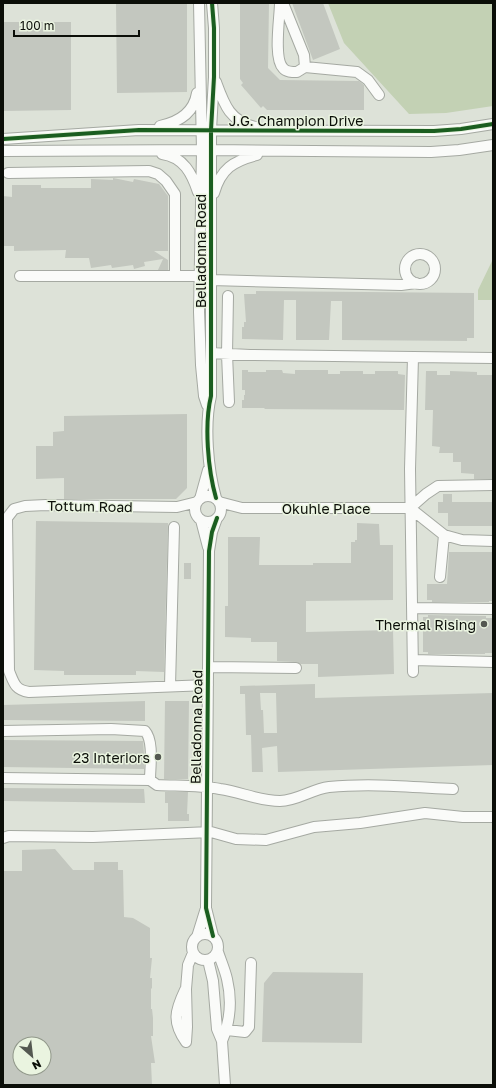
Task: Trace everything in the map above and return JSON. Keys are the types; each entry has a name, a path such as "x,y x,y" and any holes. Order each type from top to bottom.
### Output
{"street":[{"name":"Belladonna Road","path":"199,3 200,68 212,202 211,396 208,409 209,468 221,510 212,532 208,551 206,908 213,936 218,943 218,952 227,979 230,997 229,1020 222,1042"},
{"name":"Belladonna Road","path":"206,130 214,77 214,28 212,3"},
{"path":"282,3 304,55 305,67"},
{"path":"282,3 278,56 281,67 284,70 297,72 305,67 357,72 368,80 379,95"},
{"path":"138,130 169,124 177,121 190,111 196,102 200,68"},
{"path":"214,77 226,108 232,115 241,122 251,126 271,130"},
{"name":"J.G. Champion Drive","path":"3,139 138,130 434,131 493,124"},
{"path":"3,151 207,150 431,152 493,145"},
{"path":"137,150 169,155 176,158 191,174 200,200"},
{"name":"Belladonna Road","path":"207,150 200,200 199,312 201,365 204,396 208,409"},
{"path":"212,202 220,177 231,164 246,157 270,151"},
{"path":"8,173 149,171 158,174 166,181 175,194 175,276"},
{"path":"211,280 387,283 401,285 426,283 433,276 435,266 430,258 421,255 412,257 406,264 406,273 411,281 416,283"},
{"path":"387,283 406,273"},
{"path":"20,276 200,276"},
{"path":"228,296 227,354 229,402"},
{"path":"211,353 413,358 493,358"},
{"path":"413,358 410,508 413,672"},
{"name":"Belladonna Road","path":"208,551 199,517 195,510 209,468"},
{"path":"410,508 438,486 493,485"},
{"path":"198,500 208,496 218,500"},
{"name":"Tottum Road","path":"170,686 29,692 22,691 17,688 13,683 9,671 7,518 14,509 25,506 177,507 198,500"},
{"name":"Okuhle Place","path":"218,500 242,508 410,508"},
{"name":"Tottum Road","path":"177,507 199,517"},
{"name":"Okuhle Place","path":"219,517 242,508"},
{"path":"410,508 444,535 462,540 493,542"},
{"path":"199,517 210,522 219,517"},
{"path":"174,527 170,686 208,684"},
{"path":"440,578 444,535"},
{"path":"413,608 493,609"},
{"path":"413,660 493,662"},
{"path":"208,667 296,668"},
{"path":"3,731 111,729 145,731 149,737 150,744 150,780"},
{"path":"3,778 150,780 157,785 207,787 221,789 263,800 280,801 289,800 315,789 328,787 373,784 454,789"},
{"path":"3,838 9,836 93,837 211,832 236,839 266,840 314,827 360,823 425,813 463,817 493,817"},
{"name":"Belladonna Road","path":"186,989 188,965 193,953 192,944 197,937 206,908"},
{"path":"197,937 205,934 213,936"},
{"path":"193,953 199,959 208,960 218,952"},
{"path":"208,960 212,981 216,1024 222,1042 225,1085"},
{"path":"227,1030 245,1032 250,1027 251,963"}],"green space":[{"path":"328,3 493,3 493,106 446,113 409,114 344,43"},
{"path":"493,259 493,300 478,300 478,290"}],"building":[{"path":"240,3 269,3 268,68 280,80 359,81 364,85 364,110 267,110 263,106 261,108 241,85 243,83 240,79"},
{"path":"292,3 323,3 340,49 313,60"},
{"path":"116,4 187,4 187,92 117,93"},
{"path":"3,22 71,22 71,110 3,111"},
{"path":"113,178 133,182 134,179 159,184 168,196 168,251 154,251 168,260 168,270 158,270 163,259 144,262 145,266 134,269 133,265 112,268 111,265 91,268 89,258 65,258 66,250 14,251 14,246 3,246 3,196 12,197 12,185 41,185 41,188 91,188 91,179 113,180"},
{"path":"256,291 474,293 474,338 467,338 467,341 342,340 342,301 331,301 329,340 296,340 296,300 284,300 283,340 242,339 242,327 244,327 244,322 246,322 244,294 256,294"},
{"path":"242,370 248,370 248,372 266,372 266,370 282,370 283,373 295,374 295,370 328,370 328,374 340,374 340,371 363,371 363,374 375,374 375,371 398,371 398,374 405,375 404,410 242,408 242,400 244,400 245,390 242,390"},
{"path":"426,371 437,371 437,375 450,375 450,371 477,372 477,375 493,375 493,479 474,479 474,474 461,473 461,462 453,462 453,453 439,453 440,447 432,446 433,410 425,410"},
{"path":"187,414 187,488 176,499 64,499 64,478 36,479 36,446 53,446 53,432 64,431 64,416"},
{"path":"443,494 452,494 452,502 493,502 493,526 448,526 448,513 438,513 438,502 443,502"},
{"path":"36,521 168,523 164,672 136,671 136,675 64,675 64,671 34,670"},
{"path":"357,523 379,524 380,545 393,545 393,600 306,601 306,632 393,630 394,674 318,677 318,664 301,664 296,662 277,661 277,642 251,642 251,638 225,637 225,606 228,606 228,537 260,537 259,565 351,563 351,542 355,542 355,540 357,540"},
{"path":"449,552 493,552 493,601 432,602 432,600 427,600 427,584 447,584"},
{"path":"184,563 191,563 191,579 184,579"},
{"path":"428,615 486,616 486,618 493,618 493,653 428,654 428,652 423,652 423,617 428,617"},
{"path":"315,684 315,698 493,693 493,765 278,772 277,746 262,748 263,772 252,772 251,735 246,735 245,694 240,694 240,686","holes":["260,693 276,693 277,733 264,733 263,710 261,710"]},
{"path":"145,701 145,721 3,720 3,705"},
{"path":"165,701 189,701 188,779 164,779"},
{"path":"3,740 143,741 144,769 3,767"},
{"path":"3,788 144,789 145,803 3,801"},
{"path":"165,792 188,792 187,814 189,814 189,821 168,821 168,803 165,803"},
{"path":"55,849 73,870 94,870 94,862 118,862 118,870 123,870 124,917 133,918 150,928 150,958 152,958 150,978 152,978 151,1009 153,1018 153,1036 151,1036 155,1063 151,1063 152,1085 3,1085 3,871 22,871 22,850"},
{"path":"273,972 363,973 362,1043 262,1042 264,983"}],"cycle path":[{"path":"212,3 214,28 214,77 211,130 211,396 207,434 209,461 216,498"},
{"path":"3,139 139,130 434,131 493,124"},
{"path":"213,936 206,908 209,551 212,532 217,518"}],"place":[{"name":"Thermal Rising","path":"484,624"},
{"name":"23 Interiors","path":"158,757"}]}
